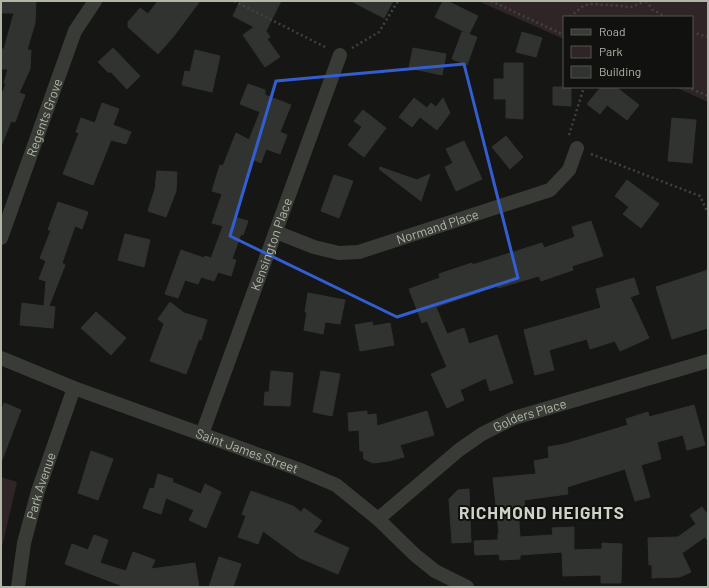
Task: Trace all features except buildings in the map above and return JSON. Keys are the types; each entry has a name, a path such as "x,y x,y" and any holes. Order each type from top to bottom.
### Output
{"street":[{"name":"Regents Grove","path":"1,238 75,31 95,1"},
{"name":"Kensington Place","path":"202,434 340,55"},
{"name":"Normand Place","path":"276,232 314,247 339,253 359,252 550,190 569,170 577,148"},
{"name":"Saint James Street","path":"1,358 74,388 298,468 336,485 378,519 415,555 435,571 467,587"},
{"name":"Golders Place","path":"378,519 459,450 482,434 514,418 708,361"},
{"name":"Park Avenue","path":"18,587 24,543 38,491 74,388"}],"path":[{"path":"234,1 340,55 379,32 398,1"},
{"path":"491,1 563,35"},
{"path":"571,16 583,6 590,4 622,6 628,8 646,1 653,10 664,16"},
{"path":"693,32 708,37"},
{"path":"584,88 569,136 577,148 700,196 708,213"},
{"path":"688,88 708,96"}],"highlighted area":[{"path":"464,64 518,278 397,317 230,236 276,81"}],"green space":[{"path":"478,1 708,1 708,102 677,88 693,88 693,16 563,16 563,39"},
{"path":"1,477 17,482 1,551"}],"district":[{"name":"RICHMOND HEIGHTS","path":"542,512"}]}
